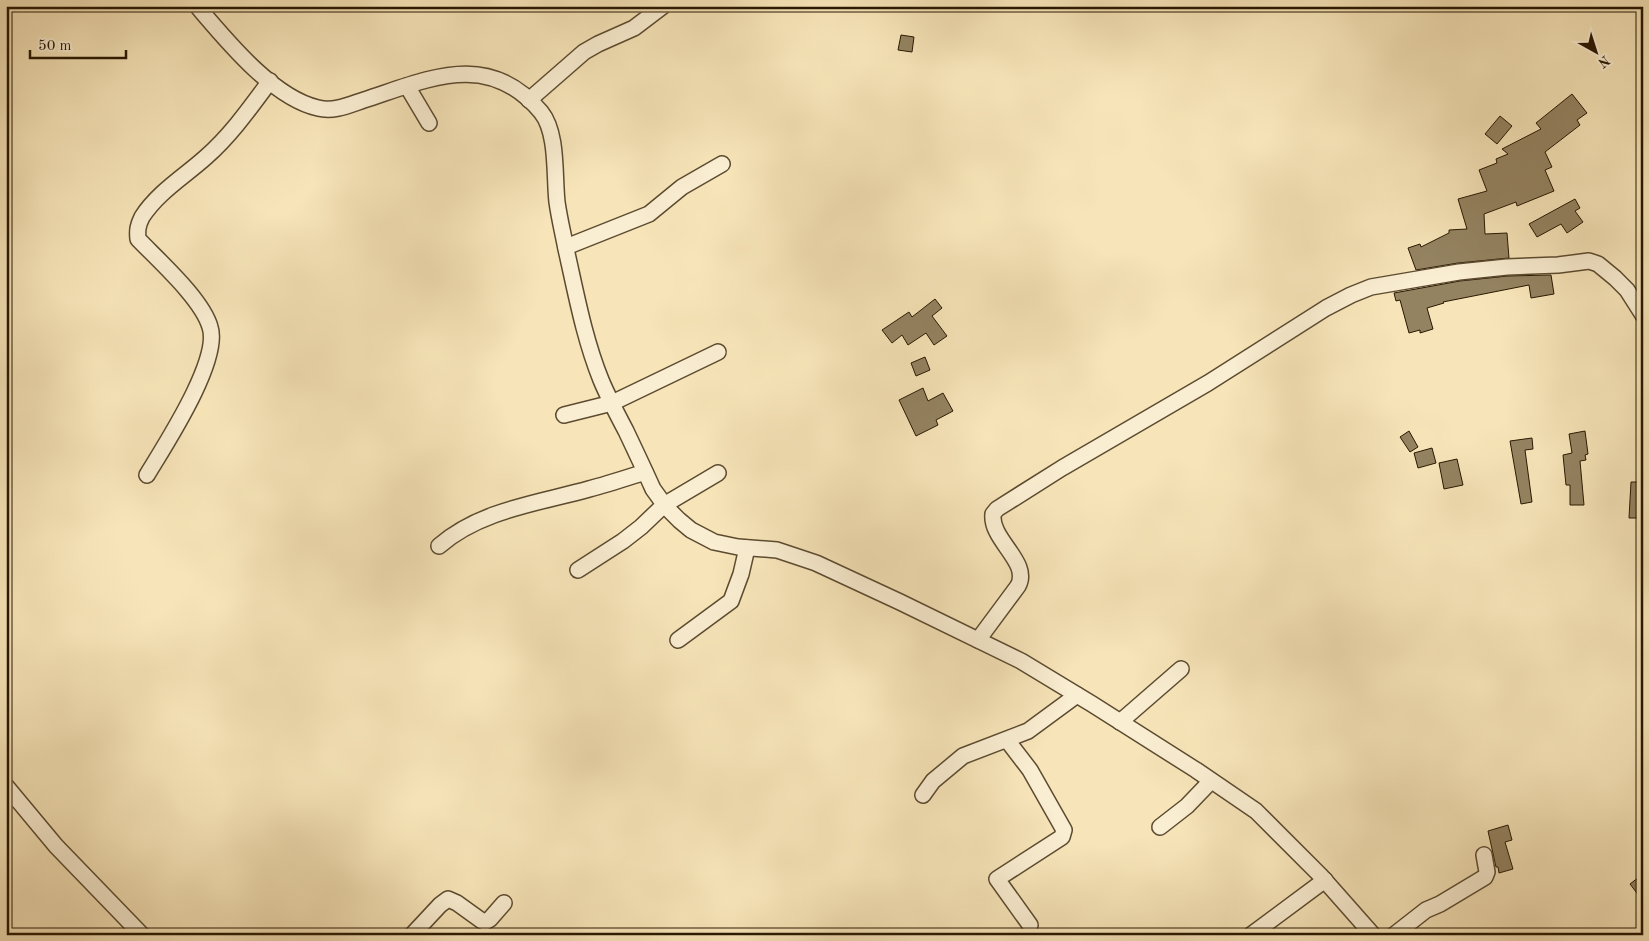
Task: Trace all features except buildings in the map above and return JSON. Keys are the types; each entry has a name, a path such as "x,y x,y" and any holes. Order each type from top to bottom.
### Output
{"street":[{"path":"197,6 251,66 292,97 311,106 330,110 337,109 407,86 452,75 477,74 504,82 529,100 542,114 549,128 557,204 576,297 601,380 656,494 684,525 707,539 721,544 777,550 816,563 1037,670 1256,811 1325,880 1373,935"},
{"path":"529,100 584,52 634,28 663,6"},
{"path":"147,475 194,396 206,363 212,338 210,327 199,304 138,239 137,229 149,208 165,191 207,156 241,121 270,82"},
{"path":"407,86 429,123"},
{"path":"566,247 649,214 682,187 722,164"},
{"path":"978,640 1022,578 1020,569 992,524 993,514 997,509 1062,468 1208,382 1326,308 1351,295 1386,284 1458,272 1589,262 1598,264 1616,278 1627,290 1643,315"},
{"path":"564,415 612,403 718,352"},
{"path":"439,546 461,530 483,520 536,502 588,490 645,472"},
{"path":"578,570 623,541 664,505 718,473"},
{"path":"678,640 731,601 741,574 746,548"},
{"path":"1120,722 1181,669"},
{"path":"923,795 933,780 962,756 980,748 1007,740 1036,726 1077,695"},
{"path":"1007,740 1030,770 1064,830 1062,836 997,878 1030,925"},
{"path":"1160,827 1187,806 1211,781"},
{"path":"6,786 56,846 142,935"},
{"path":"1394,935 1426,910 1440,904 1485,877 1487,872 1484,855"},
{"path":"1251,935 1325,880"},
{"path":"412,935 440,904 448,899 485,922 504,903"}]}
